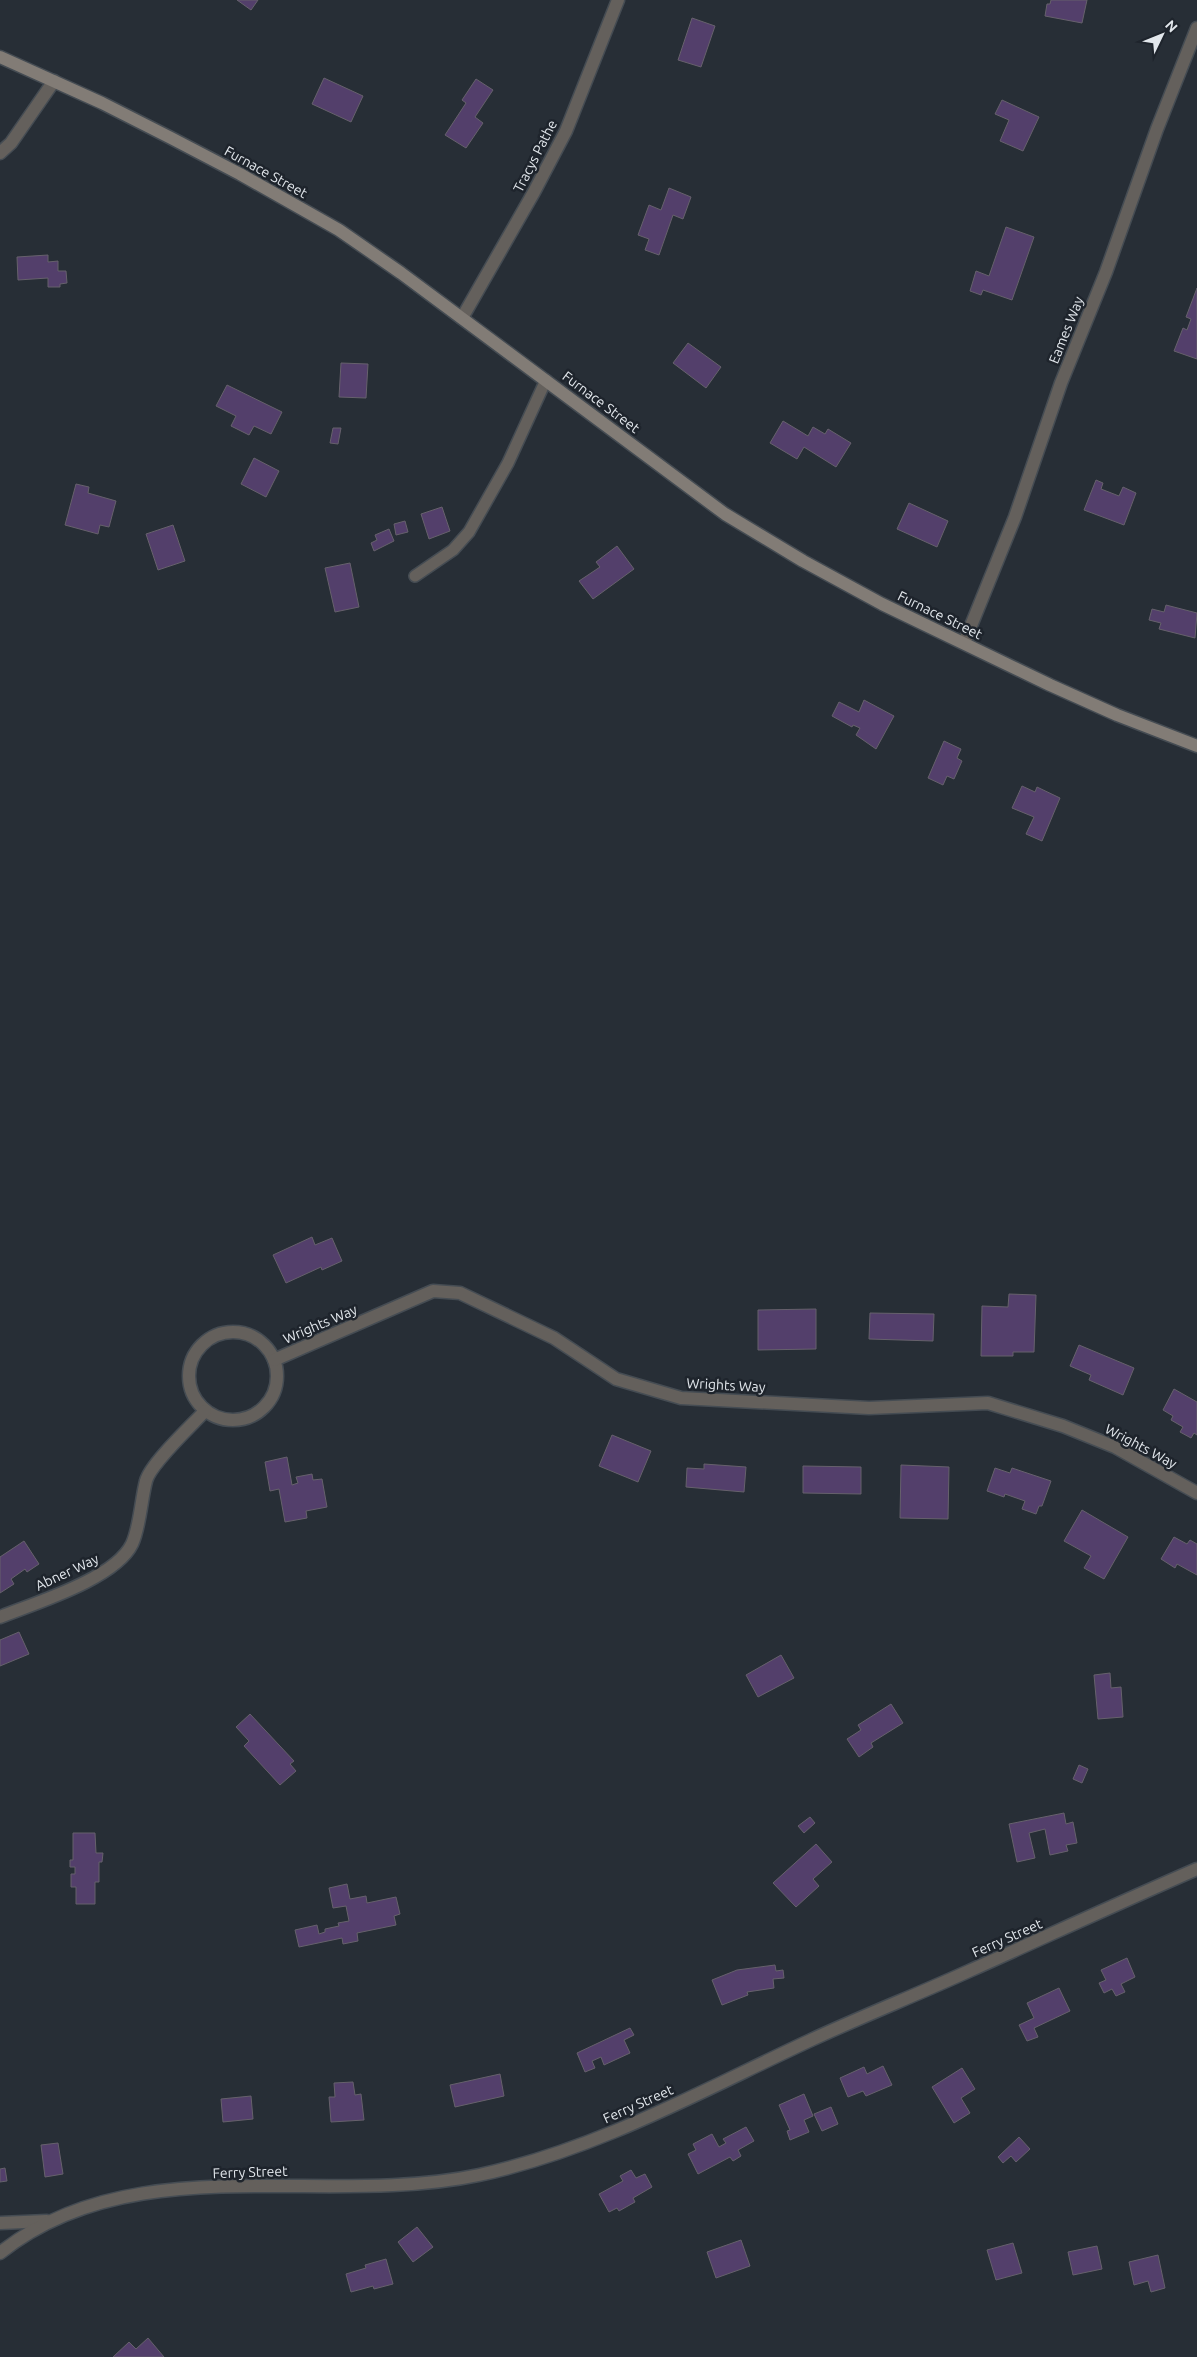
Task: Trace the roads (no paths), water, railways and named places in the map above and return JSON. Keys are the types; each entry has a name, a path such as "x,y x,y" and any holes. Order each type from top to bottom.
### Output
{"main road":[{"name":"Furnace Street","path":"0,57 54,81 178,142 298,206 370,251 546,380 686,486 763,538 842,583 964,643 1092,704 1197,746"}],"street":[{"name":"Tracys Pathe","path":"462,318 534,192 566,131 618,0"},
{"name":"Eames Way","path":"964,643 1014,517 1061,383 1106,272 1157,129 1197,28"},
{"path":"0,153 11,143 54,81"},
{"name":"Wrights Way","path":"274,1360 433,1291 460,1293 554,1338 616,1379 681,1398 869,1408 988,1403 1063,1426 1114,1447 1197,1493"},
{"path":"228,1332 250,1335 268,1350 274,1360 277,1371 275,1388 268,1404 259,1412 238,1420 226,1420 205,1411 191,1392 189,1370 198,1348 216,1334 228,1332"},
{"name":"Abner Way","path":"0,1617 73,1588 110,1569 132,1545 146,1478 171,1446 205,1411"},
{"name":"Ferry Street","path":"0,2253 24,2236 53,2220 89,2206 144,2194 245,2187 404,2186 477,2176 546,2157 651,2115 850,2022 1197,1869"},
{"name":"Ferry Street","path":"0,2223 53,2220"}],"lane":[{"path":"415,576 452,550 469,532 508,463 546,380"}]}
